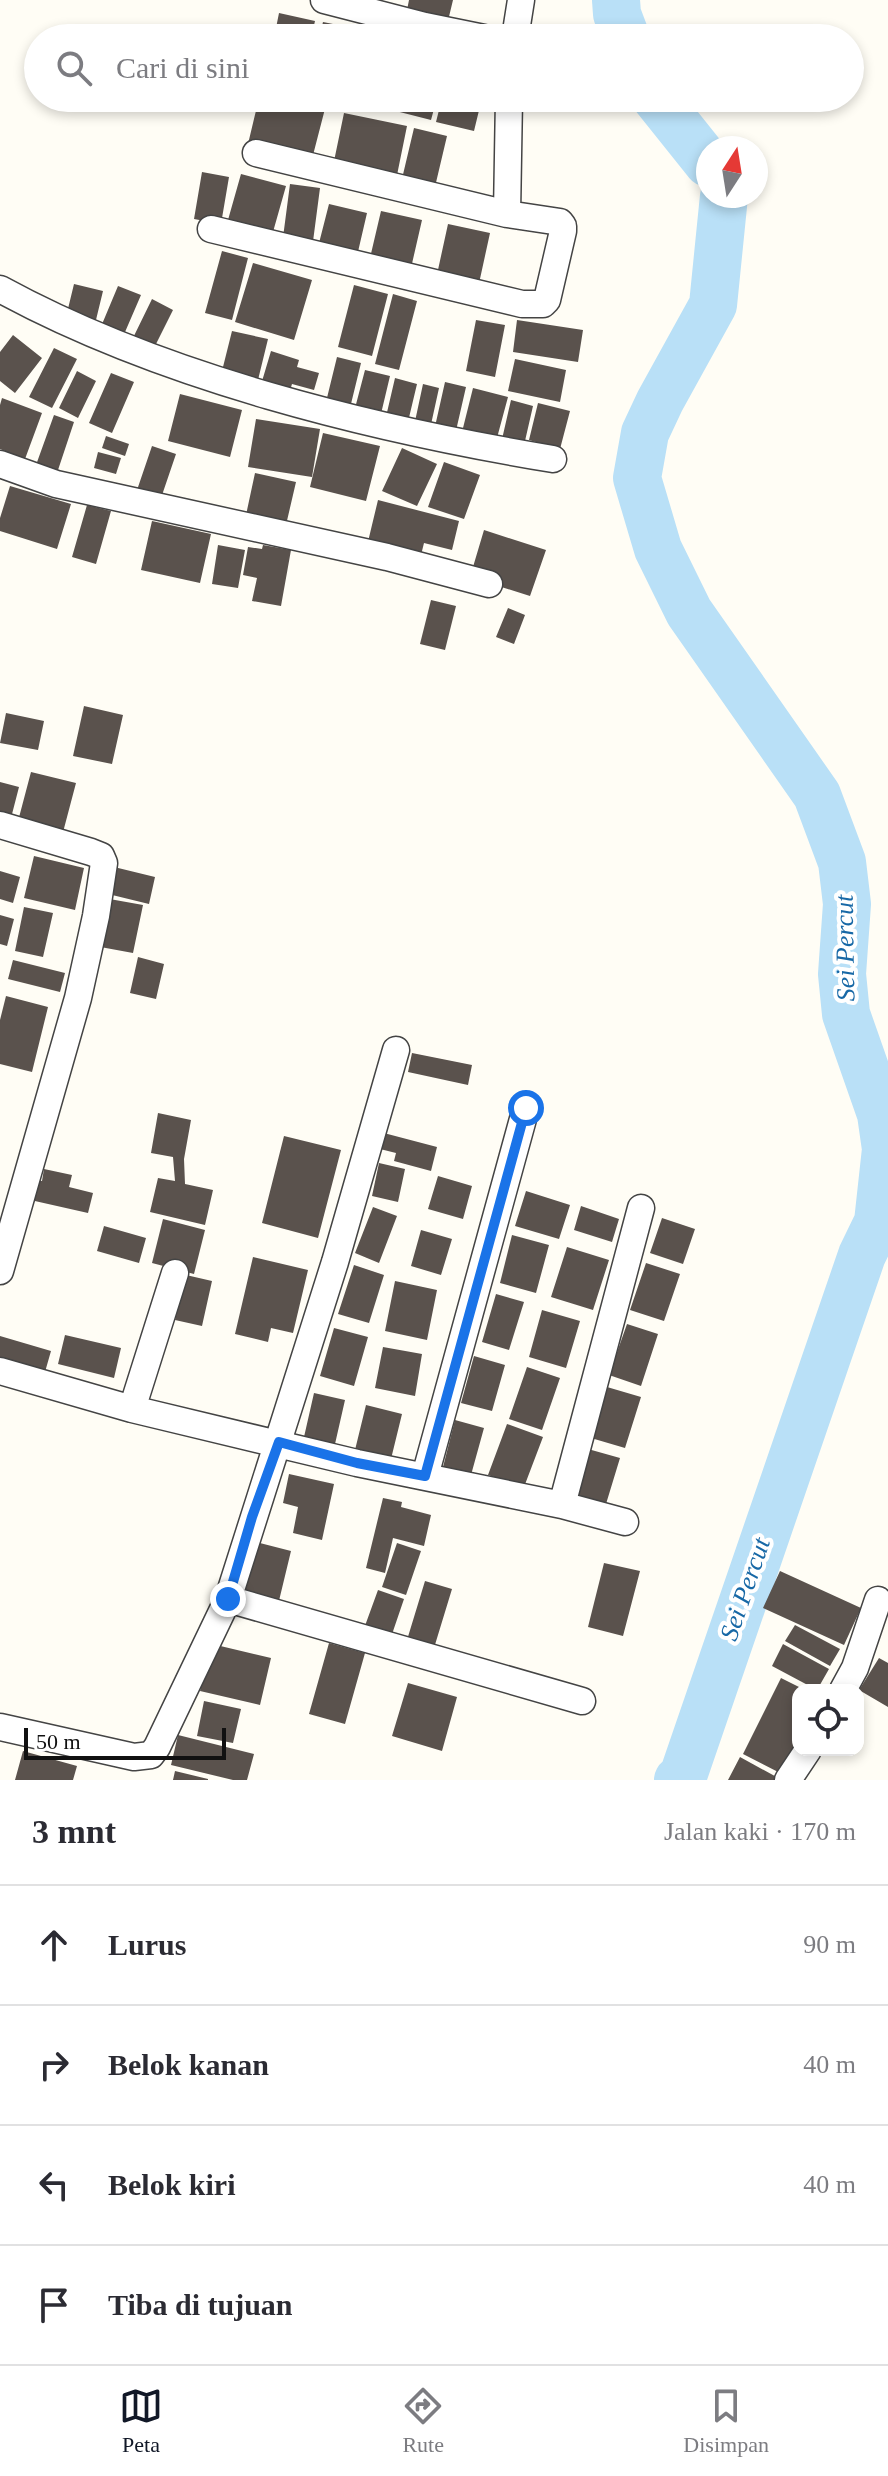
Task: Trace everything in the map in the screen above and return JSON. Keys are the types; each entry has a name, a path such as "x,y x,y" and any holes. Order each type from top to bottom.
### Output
{"street":[{"path":"324,0 417,24"},
{"path":"517,24 521,0"},
{"path":"507,214 509,112"},
{"path":"211,229 522,304 543,304 547,300 563,226 560,222 507,214 256,153"},
{"path":"0,289 56,317 163,360 278,398 474,446 553,459"},
{"path":"0,464 56,484 387,557 489,584"},
{"path":"0,825 91,852 101,856 104,863 78,998 0,1271"},
{"path":"0,1727 134,1757 151,1755 157,1747 228,1599 335,1262 396,1050"},
{"path":"425,1476 526,1108"},
{"path":"562,1505 641,1208"},
{"path":"132,1409 175,1273"},
{"path":"0,1371 132,1409 357,1463 562,1505 625,1522"},
{"path":"228,1599 582,1701"},
{"path":"846,1684 855,1668 878,1600"},
{"path":"788,1780 804,1756"}],"building":[{"path":"409,0 453,0 447,24 406,15"},
{"path":"279,13 315,21 314,24 277,24"},
{"path":"256,112 324,112 312,159 248,144"},
{"path":"400,112 433,112 431,120"},
{"path":"438,112 479,112 474,131 436,122"},
{"path":"344,113 407,126 396,180 333,166"},
{"path":"414,128 447,136 434,191 401,183"},
{"path":"202,172 229,177 221,224 194,219"},
{"path":"241,174 286,186 271,239 226,227"},
{"path":"290,184 320,188 312,249 282,245"},
{"path":"329,204 367,213 357,256 318,247"},
{"path":"381,211 422,220 411,268 370,258"},
{"path":"448,224 490,233 478,288 436,279"},
{"path":"222,251 248,258 232,320 205,313"},
{"path":"253,263 312,280 294,340 235,322"},
{"path":"74,284 103,291 95,324 66,317"},
{"path":"354,285 388,294 372,356 338,347"},
{"path":"118,286 141,295 122,339 100,329"},
{"path":"393,294 417,301 399,370 375,364"},
{"path":"152,299 173,310 152,352 131,342"},
{"path":"476,320 505,325 495,377 466,371"},
{"path":"517,320 583,330 578,362 513,352"},
{"path":"232,331 268,339 257,384 221,375"},
{"path":"13,335 42,358 15,393 0,381 0,352"},
{"path":"54,348 77,359 52,408 29,397"},
{"path":"271,351 299,360 297,367 319,373 314,390 292,384 288,397 260,388"},
{"path":"337,357 361,363 349,412 325,406"},
{"path":"515,359 566,370 560,402 508,391"},
{"path":"365,370 390,376 380,418 354,412"},
{"path":"77,371 96,381 78,418 59,408"},
{"path":"111,373 134,382 112,433 89,423"},
{"path":"395,378 417,384 407,426 385,421"},
{"path":"445,382 466,387 455,435 434,431"},
{"path":"423,384 439,388 430,429 414,426"},
{"path":"473,388 508,397 494,449 460,440"},
{"path":"180,394 242,410 230,457 168,441"},
{"path":"2,398 42,413 25,459 0,449"},
{"path":"511,400 533,406 522,454 500,448"},
{"path":"538,403 570,411 560,449 529,440"},
{"path":"54,415 74,422 57,473 36,465"},
{"path":"256,419 320,429 312,477 248,467"},
{"path":"323,433 380,446 366,501 310,487"},
{"path":"106,436 129,444 125,456 102,448"},
{"path":"152,446 176,454 160,501 136,493"},
{"path":"402,448 437,464 417,506 382,491"},
{"path":"98,452 121,458 116,474 94,468"},
{"path":"444,462 480,475 464,519 428,507"},
{"path":"255,473 296,482 286,525 246,515"},
{"path":"10,486 71,504 57,549 0,531 0,518"},
{"path":"378,500 459,521 452,550 424,543 419,563 366,550"},
{"path":"87,505 111,511 96,564 72,557"},
{"path":"152,521 211,534 200,583 141,570"},
{"path":"484,530 546,550 530,596 470,577"},
{"path":"218,545 245,550 238,588 212,584"},
{"path":"263,545 291,550 281,606 252,601 257,578 243,575 248,547 262,549"},
{"path":"431,600 456,606 445,650 420,644"},
{"path":"508,608 525,615 514,644 496,637"},
{"path":"84,706 123,715 112,764 73,756"},
{"path":"6,713 44,721 38,750 0,743"},
{"path":"31,772 76,783 62,836 17,825"},
{"path":"0,782 19,787 11,818 0,815"},
{"path":"34,856 84,868 75,910 24,898"},
{"path":"110,866 155,877 149,904 104,893"},
{"path":"0,871 20,877 13,903 0,899"},
{"path":"104,898 143,905 133,953 95,946"},
{"path":"24,907 53,913 43,957 15,951"},
{"path":"0,915 14,919 7,946 0,944"},
{"path":"138,957 164,964 156,999 130,993"},
{"path":"13,960 65,973 60,992 8,979"},
{"path":"6,996 48,1007 32,1072 0,1064 0,1020"},
{"path":"412,1053 472,1065 468,1085 408,1072"},
{"path":"158,1113 191,1120 184,1159 185,1184 213,1190 205,1225 150,1212 158,1178 175,1181 173,1157 151,1153"},
{"path":"380,1132 437,1147 431,1171 394,1161 396,1153 376,1148"},
{"path":"284,1136 341,1150 318,1238 262,1223"},
{"path":"379,1163 405,1169 398,1202 372,1196"},
{"path":"44,1169 72,1175 69,1187 93,1193 88,1213 26,1199 31,1179 42,1181"},
{"path":"438,1176 472,1186 463,1219 428,1209"},
{"path":"526,1191 570,1205 559,1239 515,1226"},
{"path":"581,1206 619,1219 612,1242 574,1230"},
{"path":"373,1207 397,1216 379,1263 355,1253"},
{"path":"662,1218 695,1229 683,1264 650,1253"},
{"path":"163,1219 205,1230 194,1274 152,1263"},
{"path":"104,1226 146,1238 139,1263 97,1251"},
{"path":"421,1230 452,1239 441,1275 411,1266"},
{"path":"512,1235 549,1245 536,1293 500,1283"},
{"path":"567,1247 609,1260 593,1310 551,1297"},
{"path":"253,1257 308,1270 293,1333 271,1328 268,1342 235,1334"},
{"path":"646,1263 680,1274 664,1321 630,1310"},
{"path":"354,1265 384,1275 369,1323 338,1314"},
{"path":"186,1275 212,1281 202,1326 175,1320"},
{"path":"395,1281 437,1290 427,1340 385,1331"},
{"path":"496,1294 524,1302 509,1350 482,1342"},
{"path":"542,1310 580,1321 566,1368 529,1357"},
{"path":"627,1324 658,1334 641,1386 609,1375"},
{"path":"334,1328 368,1337 354,1386 320,1376"},
{"path":"65,1335 121,1348 114,1378 58,1364"},
{"path":"0,1336 51,1351 43,1379 0,1367"},
{"path":"383,1347 422,1354 415,1396 375,1388"},
{"path":"474,1356 505,1365 492,1411 461,1403"},
{"path":"527,1367 560,1378 542,1430 509,1419"},
{"path":"607,1387 641,1397 625,1448 591,1438"},
{"path":"314,1393 345,1400 335,1444 304,1437"},
{"path":"366,1405 402,1414 391,1459 355,1450"},
{"path":"455,1420 484,1428 471,1475 443,1467"},
{"path":"507,1424 543,1437 524,1487 488,1475"},
{"path":"588,1449 620,1458 606,1504 574,1495"},
{"path":"289,1474 334,1484 322,1540 293,1533 298,1507 283,1503"},
{"path":"383,1498 402,1502 401,1507 431,1515 424,1546 393,1538 385,1573 366,1568"},
{"path":"248,1540 291,1551 277,1609 234,1599"},
{"path":"397,1543 421,1551 406,1595 382,1587"},
{"path":"604,1563 640,1571 623,1636 588,1627"},
{"path":"780,1571 861,1608 844,1645 763,1608"},
{"path":"425,1581 452,1589 434,1648 407,1640"},
{"path":"378,1590 404,1599 389,1643 362,1634"},
{"path":"795,1625 840,1649 830,1666 785,1641"},
{"path":"329,1643 365,1653 345,1724 309,1714"},
{"path":"212,1644 271,1658 260,1705 200,1691"},
{"path":"783,1644 829,1669 820,1684 806,1684 772,1666"},
{"path":"879,1658 888,1663 888,1707 864,1693 863,1684"},
{"path":"781,1678 793,1684 794,1756 784,1775 743,1754"},
{"path":"408,1683 457,1697 442,1751 392,1736"},
{"path":"204,1701 241,1709 233,1743 197,1736"},
{"path":"178,1735 254,1754 247,1780 233,1780 171,1765"},
{"path":"23,1751 77,1766 73,1780 15,1780"},
{"path":"740,1757 782,1780 728,1780"},
{"path":"175,1771 208,1779 208,1780 173,1780"}],"waterway":[{"name":"Sei Percut","path":"616,0 621,24"},
{"name":"Sei Percut","path":"667,112 696,148"},
{"name":"Sei Percut","path":"678,1780 683,1776 862,1255 878,1222 886,1149 881,1114 846,1014 842,974 847,904 842,862 817,795 689,612 658,549 637,478 645,433 713,305 723,208"}],"route":[{"path":"228,1599 252,1517 279,1442 357,1463 425,1476 526,1108"}]}
